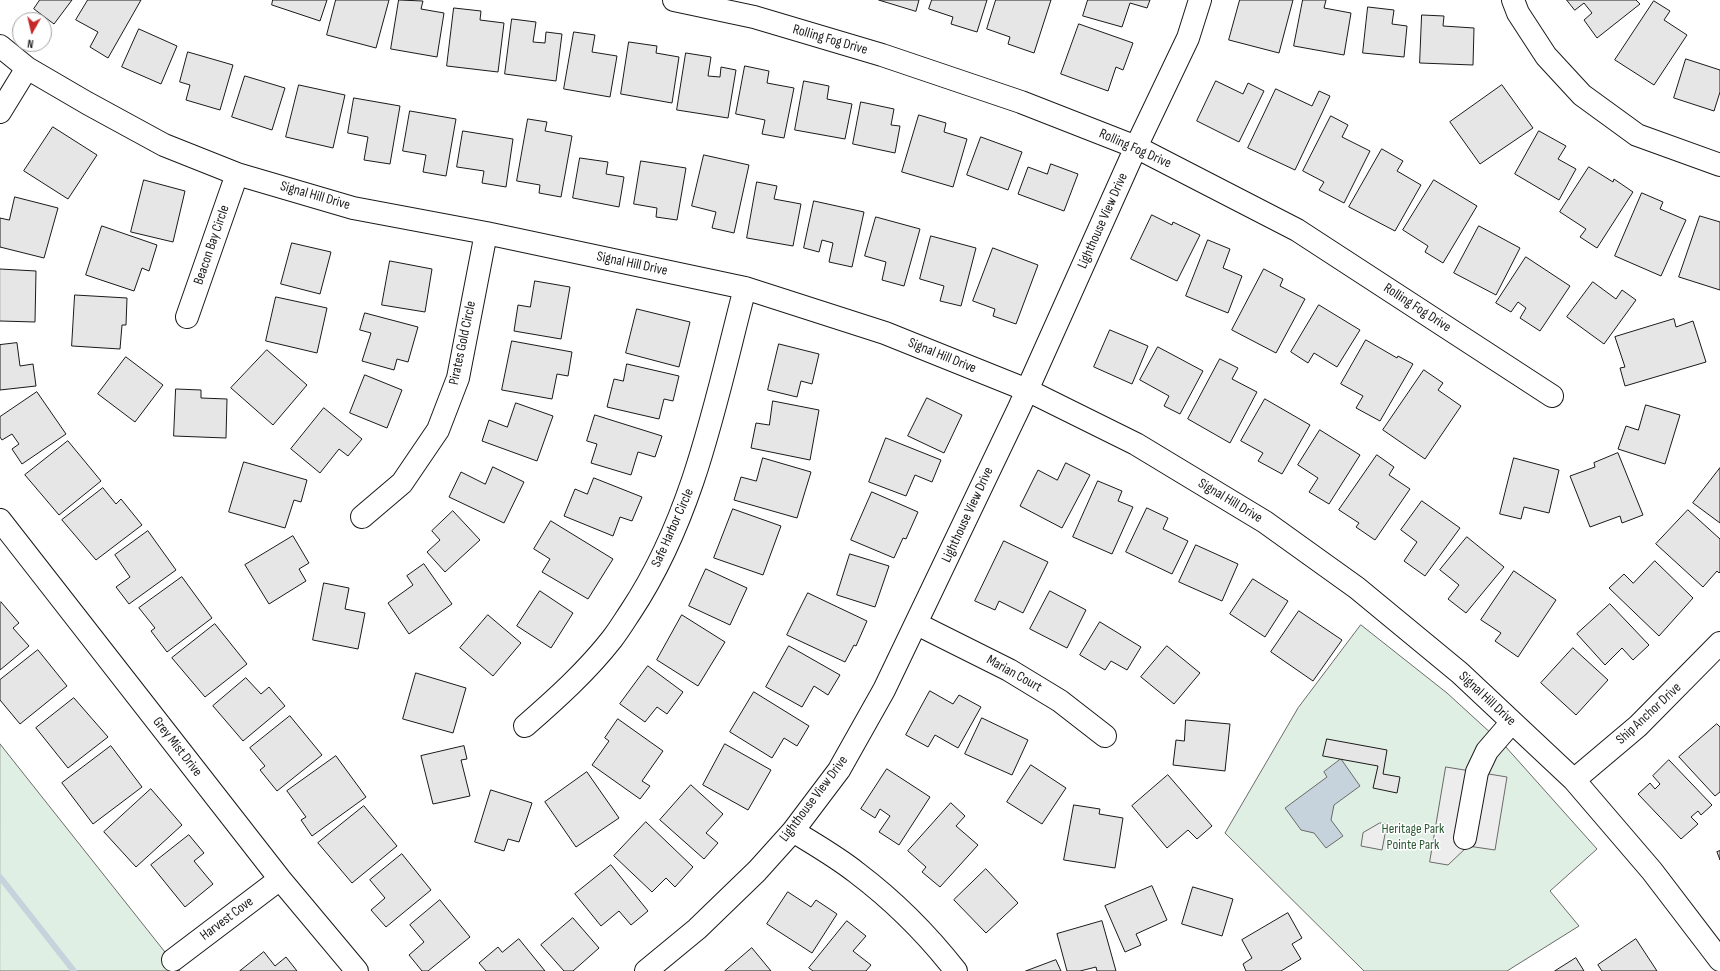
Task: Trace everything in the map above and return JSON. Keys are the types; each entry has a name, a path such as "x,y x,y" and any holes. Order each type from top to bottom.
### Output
{"street":[{"name":"Rolling Fog Drive","path":"674,0 754,17 882,55 1021,102 1136,147 1297,230 1552,396"},
{"name":"Lighthouse View Drive","path":"646,971 697,929 757,871 793,830 839,770 884,690 917,624 1027,390 1136,147 1188,38 1200,0"},
{"path":"1513,0 1518,13 1546,56 1582,95 1638,136 1720,166"},
{"name":"Signal Hill Drive","path":"0,46 27,68 164,145 237,174 353,208 486,233 745,288 885,333 1027,390 1136,444 1265,522 1357,588 1460,673 1574,780 1652,872 1720,960"},
{"path":"0,112 27,68"},
{"name":"Beacon Bay Circle","path":"187,317 237,174"},
{"name":"Pirates Gold Circle","path":"362,517 402,483 438,430 458,378 486,233"},
{"name":"Safe Harbor Circle","path":"525,726 569,686 613,638 644,590 666,548 692,486 745,288"},
{"name":"Grey Mist Drive","path":"0,520 280,878 357,971"},
{"name":"Marian Court","path":"917,624 1008,670 1060,701 1105,736"},
{"name":"Ship Anchor Drive","path":"1574,780 1638,726 1720,643"},
{"path":"1465,838 1477,772 1487,751 1512,722"},
{"path":"793,830 856,872 902,910 940,950 956,971"},
{"name":"Harvest Cove","path":"173,960 280,878"}],"green space":[{"name":"Heritage Park Pointe Park","path":"1361,625 1447,693 1505,746 1597,849 1550,891 1579,926 1507,971 1364,971 1225,833 1298,708"},
{"path":"0,744 180,971 0,971"}],"shaded area":[{"path":"1341,759 1360,786 1334,805 1331,820 1343,836 1326,848 1314,833 1301,830 1285,808 1327,777 1324,772"},
{"path":"1446,767 1507,777 1495,850 1468,846 1448,865 1430,862"},
{"path":"1380,823 1387,824 1382,850 1361,846 1363,833"}],"building":[{"path":"40,0 72,0 54,24 52,22 52,12 38,12 34,9"},
{"path":"88,0 141,0 108,58 90,47 98,32 76,20"},
{"path":"273,0 327,0 320,21 272,5"},
{"path":"336,0 389,0 376,48 327,35"},
{"path":"399,0 423,1 421,9 444,13 437,57 391,49"},
{"path":"879,0 919,0 916,11"},
{"path":"932,0 987,0 977,32 951,24 953,17 929,9"},
{"path":"996,0 1051,0 1034,53 1008,44 1010,37 987,29"},
{"path":"1088,0 1150,0 1147,8 1130,3 1122,27 1083,16"},
{"path":"1240,0 1293,0 1279,53 1229,40"},
{"path":"1303,0 1326,0 1324,8 1351,13 1344,55 1294,46"},
{"path":"1567,0 1636,0 1640,4 1597,38 1584,20 1592,13 1584,3 1575,10"},
{"path":"1654,1 1670,11 1664,20 1687,35 1654,85 1615,60"},
{"path":"1368,7 1394,10 1392,24 1407,26 1404,57 1363,53"},
{"path":"454,8 481,11 480,20 504,23 498,72 447,66"},
{"path":"1422,15 1444,16 1443,26 1474,28 1473,65 1420,63"},
{"path":"512,19 536,22 533,42 545,43 546,32 562,34 556,81 505,74"},
{"path":"1079,24 1133,43 1123,70 1116,67 1108,91 1061,74"},
{"path":"139,29 177,46 161,84 122,67"},
{"path":"574,32 595,35 592,52 617,56 610,97 564,89"},
{"path":"629,42 657,46 656,53 679,57 672,103 621,94"},
{"path":"188,52 233,65 220,110 186,100 190,85 180,82"},
{"path":"686,53 711,57 708,76 720,77 721,67 736,70 728,118 677,110"},
{"path":"1686,59 1720,70 1720,92 1714,111 1674,98"},
{"path":"745,66 769,71 767,83 794,88 784,138 762,134 765,120 736,114"},
{"path":"245,76 285,88 272,130 232,117"},
{"path":"804,81 829,86 827,99 852,104 845,139 795,130"},
{"path":"1216,81 1243,94 1248,83 1264,91 1239,142 1197,121"},
{"path":"299,85 345,95 333,148 286,137"},
{"path":"1502,85 1533,128 1480,164 1450,122"},
{"path":"1276,89 1312,106 1319,91 1330,96 1295,170 1248,148"},
{"path":"354,98 400,106 390,164 364,160 368,137 348,133"},
{"path":"861,102 894,109 891,125 900,126 895,153 853,144"},
{"path":"410,111 456,119 446,176 423,172 426,155 403,151"},
{"path":"919,115 946,123 944,132 967,139 953,187 902,172"},
{"path":"1331,116 1348,125 1342,137 1370,151 1344,203 1319,190 1324,182 1303,171"},
{"path":"528,119 547,122 545,131 572,136 561,197 539,193 540,185 517,181"},
{"path":"53,127 97,155 68,199 24,171"},
{"path":"463,131 513,139 506,187 482,183 484,171 457,167"},
{"path":"1539,131 1566,146 1558,159 1576,169 1559,200 1515,174"},
{"path":"981,137 1022,152 1008,190 967,175"},
{"path":"1382,149 1403,161 1397,171 1421,185 1395,231 1349,207"},
{"path":"704,155 749,165 734,233 712,228 716,212 692,206"},
{"path":"580,158 608,162 606,174 624,177 619,207 573,198"},
{"path":"641,161 686,168 677,220 656,217 657,208 634,204"},
{"path":"1051,164 1078,174 1064,211 1018,194 1028,167 1047,174"},
{"path":"1589,167 1613,182 1614,179 1633,192 1597,248 1580,237 1586,229 1560,212"},
{"path":"144,180 185,191 173,242 131,232"},
{"path":"1434,180 1477,206 1443,263 1425,252 1428,246 1403,230"},
{"path":"757,182 777,186 774,199 801,204 793,246 747,238"},
{"path":"1642,193 1663,202 1660,209 1686,220 1661,276 1615,256"},
{"path":"15,197 58,208 44,258 0,247 0,218 9,220"},
{"path":"814,201 864,212 852,267 829,262 833,243 822,240 819,252 804,248"},
{"path":"1152,215 1172,225 1173,222 1200,235 1177,281 1131,259"},
{"path":"1700,216 1720,222 1720,290 1679,277"},
{"path":"876,217 920,229 904,286 882,280 886,262 865,256"},
{"path":"102,226 157,245 149,271 142,268 134,291 86,275"},
{"path":"1479,226 1520,248 1496,295 1454,273"},
{"path":"931,236 976,248 961,306 940,301 944,286 920,279"},
{"path":"1208,240 1230,249 1223,268 1242,276 1228,313 1186,296"},
{"path":"292,243 331,252 320,294 281,284"},
{"path":"993,248 1038,265 1016,324 993,316 995,309 973,301"},
{"path":"1526,257 1570,286 1540,331 1520,318 1526,308 1518,302 1511,312 1496,303"},
{"path":"390,261 432,269 425,312 382,305"},
{"path":"0,269 36,271 35,322 0,321"},
{"path":"1264,269 1283,279 1280,286 1305,299 1276,353 1232,330"},
{"path":"535,281 570,287 561,339 514,331 518,305 530,307"},
{"path":"1593,282 1616,299 1622,290 1636,300 1604,344 1567,317"},
{"path":"75,295 127,298 126,325 122,325 120,349 72,346"},
{"path":"276,297 327,308 317,353 266,341"},
{"path":"1319,305 1360,330 1337,367 1314,353 1308,363 1291,352"},
{"path":"637,309 690,322 679,367 626,353"},
{"path":"365,313 418,327 408,362 397,359 394,370 362,361 371,333 360,330"},
{"path":"1674,319 1676,327 1693,321 1706,362 1625,386 1620,368 1625,367 1615,337"},
{"path":"1110,330 1148,346 1132,384 1094,367"},
{"path":"1366,340 1397,358 1398,356 1413,364 1380,421 1356,408 1363,396 1341,384"},
{"path":"512,341 572,352 568,376 557,374 552,399 502,390"},
{"path":"17,343 20,366 33,364 36,386 0,390 0,345"},
{"path":"779,344 819,354 812,384 801,381 797,397 768,390"},
{"path":"1158,347 1203,371 1180,414 1164,406 1169,396 1140,380"},
{"path":"267,350 307,385 273,425 231,388"},
{"path":"126,357 163,385 135,422 98,394"},
{"path":"1220,359 1238,368 1232,379 1257,392 1230,443 1188,419"},
{"path":"627,364 679,376 673,401 664,399 659,419 607,407 614,379 623,381"},
{"path":"1424,370 1443,383 1438,390 1461,406 1425,459 1383,430"},
{"path":"365,375 402,390 387,428 350,413"},
{"path":"176,389 201,390 201,398 227,399 226,438 174,436"},
{"path":"37,392 66,434 22,464 12,449 19,444 12,434 2,440 0,437 0,417"},
{"path":"927,398 962,415 944,453 908,436"},
{"path":"1265,399 1310,425 1282,474 1258,461 1263,453 1241,441"},
{"path":"773,401 819,410 810,460 751,448 756,423 769,425"},
{"path":"516,403 553,416 537,461 482,441 489,420 507,427"},
{"path":"1646,405 1680,415 1665,464 1618,449 1626,426 1638,430"},
{"path":"324,408 362,439 348,456 339,449 320,473 291,449"},
{"path":"595,415 662,436 655,457 638,452 631,475 591,463 597,444 587,441"},
{"path":"1320,430 1360,455 1329,504 1309,492 1318,478 1298,465"},
{"path":"886,438 941,460 932,482 915,475 906,496 869,482"},
{"path":"68,441 101,481 59,515 25,475"},
{"path":"1618,453 1643,515 1622,523 1620,516 1590,527 1570,476 1595,467 1594,463"},
{"path":"1377,455 1394,467 1389,475 1410,489 1375,540 1356,527 1359,523 1339,510"},
{"path":"763,458 811,472 797,518 734,500 741,477 756,481"},
{"path":"1514,458 1559,470 1549,513 1524,507 1521,519 1500,514"},
{"path":"244,462 307,480 301,502 294,500 285,528 229,512"},
{"path":"1066,463 1090,475 1062,528 1020,506 1038,470 1057,480"},
{"path":"493,467 524,482 504,523 449,497 461,472 485,484"},
{"path":"1720,468 1720,523 1693,503"},
{"path":"594,478 642,497 632,521 620,517 613,536 564,516 575,489 587,494"},
{"path":"1098,481 1122,491 1118,501 1133,507 1112,554 1073,537"},
{"path":"103,488 116,504 121,499 142,525 96,560 62,520"},
{"path":"872,492 918,512 906,539 903,538 894,558 851,540"},
{"path":"1422,501 1460,528 1425,576 1404,561 1417,542 1401,530"},
{"path":"1147,508 1168,518 1163,529 1188,541 1172,574 1126,552"},
{"path":"733,509 781,526 763,575 714,558"},
{"path":"1688,510 1720,539 1720,572 1719,573 1717,571 1703,587 1656,544"},
{"path":"453,511 480,540 445,572 427,552 440,540 432,531"},
{"path":"551,521 613,559 588,599 542,572 550,559 534,549"},
{"path":"148,531 176,570 129,604 116,587 130,577 115,555"},
{"path":"293,536 309,563 299,569 306,581 269,604 245,565"},
{"path":"1467,537 1504,567 1466,613 1448,599 1459,585 1440,570"},
{"path":"1004,541 1048,562 1023,613 999,601 995,610 975,601"},
{"path":"1196,545 1238,564 1222,601 1179,582"},
{"path":"850,554 889,566 875,607 837,595"},
{"path":"1655,561 1693,598 1659,636 1609,588 1624,574 1633,583"},
{"path":"424,564 452,604 409,634 388,603 413,585 407,576"},
{"path":"706,569 747,588 730,625 689,606"},
{"path":"1514,571 1556,600 1518,657 1495,641 1501,633 1481,620"},
{"path":"182,577 212,618 167,652 151,631 155,628 139,608"},
{"path":"1253,579 1288,601 1265,637 1230,614"},
{"path":"324,583 349,588 345,609 365,613 358,649 313,640"},
{"path":"540,591 573,613 551,648 517,626"},
{"path":"1050,591 1086,610 1067,648 1030,629"},
{"path":"808,593 867,621 856,646 854,645 845,662 787,635"},
{"path":"1,602 19,623 13,628 29,646 0,670 0,603"},
{"path":"1610,604 1649,645 1633,660 1622,648 1605,665 1577,634"},
{"path":"1299,611 1342,640 1313,681 1271,652"},
{"path":"488,615 521,643 493,676 460,648"},
{"path":"682,615 725,642 698,686 657,660"},
{"path":"1100,622 1141,647 1127,670 1111,661 1105,670 1080,655"},
{"path":"215,624 247,664 205,697 172,658"},
{"path":"789,646 840,675 828,695 814,686 802,707 766,687"},
{"path":"1167,646 1200,673 1174,704 1141,677"},
{"path":"1573,648 1608,680 1576,715 1541,683"},
{"path":"38,650 67,686 20,724 0,700 0,680"},
{"path":"648,666 683,692 667,714 657,707 645,722 620,704"},
{"path":"416,673 466,688 453,733 403,719"},
{"path":"246,678 261,694 269,687 285,706 243,741 213,706"},
{"path":"930,691 953,704 959,695 981,707 958,748 935,735 928,747 906,735"},
{"path":"754,692 809,726 797,746 784,738 772,758 730,732"},
{"path":"74,698 108,737 68,768 36,728"},
{"path":"290,716 322,755 277,791 260,770 265,766 250,748"},
{"path":"982,718 1028,740 1012,775 965,754"},
{"path":"618,719 663,751 642,781 650,786 640,799 592,765 609,741 605,738"},
{"path":"1186,720 1230,724 1225,771 1173,765 1176,740 1184,741"},
{"path":"1717,724 1720,727 1720,792 1715,796 1679,757"},
{"path":"1327,739 1387,750 1383,774 1400,777 1397,793 1373,788 1378,766 1323,756"},
{"path":"725,744 771,770 748,810 703,785"},
{"path":"111,746 142,787 93,824 62,783"},
{"path":"464,746 467,759 461,760 470,796 433,804 421,756"},
{"path":"336,756 366,797 312,836 301,820 306,817 287,791"},
{"path":"1669,760 1712,805 1701,815 1698,811 1691,817 1698,824 1681,839 1638,794 1650,783 1655,789 1660,784 1653,776"},
{"path":"1031,765 1066,788 1042,824 1007,802"},
{"path":"887,769 930,797 899,845 879,832 890,816 880,809 875,818 861,809"},
{"path":"587,772 619,818 576,847 545,802"},
{"path":"1168,775 1212,826 1197,839 1188,830 1167,848 1132,806"},
{"path":"691,785 723,814 706,833 718,843 704,859 660,820"},
{"path":"151,789 182,825 136,867 104,832"},
{"path":"491,790 532,803 519,842 508,839 504,851 475,842"},
{"path":"951,803 965,816 956,826 978,845 940,887 922,872 926,867 908,851"},
{"path":"1074,805 1100,809 1099,814 1123,818 1115,868 1064,860"},
{"path":"364,806 397,846 352,883 318,843"},
{"path":"646,822 693,867 675,887 666,878 652,892 614,856"},
{"path":"189,835 204,853 194,861 213,884 185,907 151,865"},
{"path":"1720,851 1720,860 1717,852"},
{"path":"402,854 431,890 386,927 371,910 385,898 370,880"},
{"path":"611,865 648,911 631,925 619,911 601,926 575,894"},
{"path":"986,869 1018,903 986,933 954,900"},
{"path":"1152,886 1167,920 1136,934 1141,945 1125,952 1105,906"},
{"path":"1193,887 1233,899 1222,936 1182,924"},
{"path":"788,892 811,907 816,900 837,914 812,953 767,924"},
{"path":"440,900 470,937 428,971 422,971 409,955 424,942 410,925"},
{"path":"1288,913 1302,938 1292,944 1301,959 1281,971 1246,971 1243,964 1252,958 1242,940"},
{"path":"573,918 599,948 573,971 564,971 541,945"},
{"path":"847,921 866,936 853,951 871,965 866,971 813,971 809,968"},
{"path":"1102,921 1116,971 1097,971 1096,967 1080,971 1067,971 1057,934"},
{"path":"519,939 545,971 486,971 479,963 498,947 502,952"},
{"path":"1636,939 1657,971 1602,971 1598,965"},
{"path":"752,948 771,971 725,971"},
{"path":"264,952 275,966 286,957 297,971 240,971"},
{"path":"1576,958 1584,971 1555,971"},
{"path":"1056,960 1061,971 1026,971"}],"waterway":[{"path":"0,877 74,971"}]}
